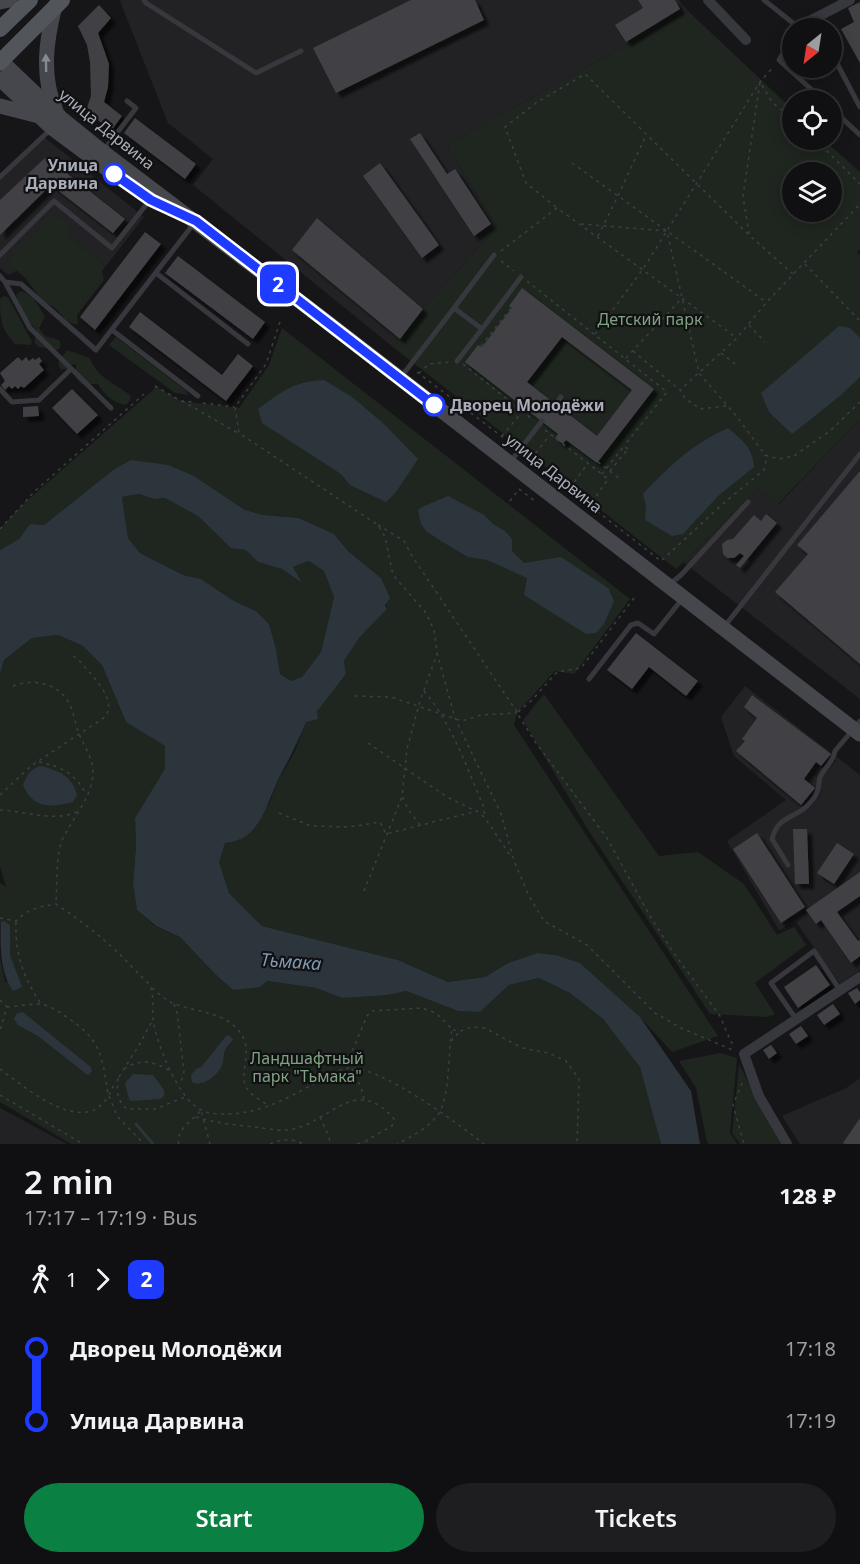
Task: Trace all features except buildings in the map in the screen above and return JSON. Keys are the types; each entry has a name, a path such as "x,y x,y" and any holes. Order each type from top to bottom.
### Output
{"main road":[{"path":"0,2 10,0"},
{"path":"0,29 30,0"},
{"path":"0,61 59,3"},
{"path":"0,106 24,111 52,122 46,68 48,38 59,3"},
{"name":"улица Дарвина","path":"0,61 52,122 103,152 405,372 515,456 668,585 858,728"},
{"name":"улица Дарвина","path":"0,79 151,200 196,221"}],"street":[{"path":"708,0 746,40"},
{"path":"824,18 850,0"},
{"path":"787,1144 759,1096 744,1054 797,1021 860,977"}],"lane":[{"path":"144,0 256,73 301,51"},
{"path":"764,0 786,18"},
{"path":"782,55 779,60 812,90"},
{"path":"842,73 860,107"},
{"path":"103,152 136,108 127,101"},
{"path":"842,118 860,135"},
{"path":"0,177 52,122"},
{"path":"0,255 54,201 112,248 151,200"},
{"path":"5,282 21,284 96,350 196,221"},
{"path":"405,372 494,255"},
{"path":"156,273 248,344"},
{"path":"0,276 30,328 111,408"},
{"path":"457,361 522,277"},
{"path":"454,308 482,329"},
{"path":"112,330 198,396"},
{"path":"0,389 12,402 39,400 71,369"},
{"path":"556,404 561,397"},
{"path":"515,456 542,422"},
{"path":"723,628 860,454"},
{"path":"668,585 681,575 748,502"},
{"path":"589,679 631,625 638,623 654,634 684,597"},
{"path":"788,865 772,839 774,832 787,817 800,812 809,804 818,790 819,778 834,757 834,750 858,728"},
{"path":"797,1021 771,983 814,951 841,991"}],"path":[{"path":"594,334 644,268 760,82 779,60"},
{"path":"737,338 526,183 505,126 536,103 585,74 749,235 793,274"},
{"path":"760,82 772,102 782,110"},
{"path":"749,235 743,196 760,82"},
{"path":"597,236 646,134"},
{"path":"826,150 860,184"},
{"path":"572,163 766,303"},
{"path":"680,390 737,338 766,303 860,204"},
{"path":"557,208 494,255 667,392 602,474"},
{"path":"855,208 860,208"},
{"path":"579,224 667,231"},
{"path":"405,372 419,374 502,437 515,456 531,459 661,561 725,502 764,470 766,461 765,455 699,373 667,231"},
{"path":"805,264 860,321"},
{"path":"625,359 683,298"},
{"path":"481,346 511,308 509,307"},
{"path":"238,433 235,407 266,364 280,322"},
{"path":"748,324 765,342"},
{"path":"633,351 700,409 727,406"},
{"path":"721,353 739,368"},
{"path":"419,374 429,364 457,361"},
{"path":"0,529 34,492 144,394"},
{"path":"181,401 238,433 404,541 536,743 607,838 673,952 720,1016 731,1042 744,1054"},
{"path":"765,455 779,459 794,456 830,430 860,402"},
{"path":"502,437 522,412"},
{"path":"531,459 550,434"},
{"path":"610,471 628,449 624,446"},
{"path":"598,462 620,479"},
{"path":"570,489 588,463"},
{"path":"510,501 519,489 535,501"},
{"path":"378,525 385,537 393,575 426,613 434,630 437,653 455,718 501,814 514,861 529,896 544,921 587,945 655,1013 681,1028 744,1054"},
{"path":"356,696 391,697 462,721 481,715 517,713 557,672 581,668 634,598"},
{"path":"364,891 402,796 407,749 418,707 437,653"},
{"path":"0,795 33,765 105,717 110,711 106,695 78,659 73,656"},
{"path":"13,686 38,682 58,689 69,703 94,771 91,787 61,845 56,904"},
{"path":"424,691 441,713 483,806 485,818"},
{"path":"368,744 405,767 440,793 485,818 514,861"},
{"path":"33,765 39,762 68,771 82,784 87,795"},
{"path":"402,796 420,825"},
{"path":"0,810 53,817 70,815 79,810"},
{"path":"386,834 477,812"},
{"path":"279,813 311,826 349,827 380,822 386,834"},
{"path":"42,1004 29,986 20,963 16,945 16,921 24,913 34,908 56,904 85,923 111,945 151,987 173,1004 214,1015 234,1025 245,1042 247,1054 245,1084 249,1091 271,1107"},
{"path":"0,918 16,921"},
{"path":"151,987 157,1036 172,1073 186,1097 201,1110 220,1114 246,1113 271,1107 337,1072 351,1068 366,1070 380,1076 440,1112 484,1144"},
{"path":"0,1000 7,1007 42,1004 55,1009 79,1025 96,1043 102,1056 109,1096 117,1116 144,1144"},
{"path":"173,1004 177,1012 184,1072 180,1086"},
{"path":"0,1030 7,1007"},
{"path":"364,1100 361,1087 348,1061 367,1016 371,1011 422,1008 436,1013 452,1029 485,1028 522,1048 549,1053 566,1061 579,1079 577,1144"},
{"path":"0,1069 66,1111 75,1113 92,1111 109,1096 153,1018"},
{"path":"397,1144 410,1137 440,1112 446,1088 452,1029"},
{"path":"449,1043 461,1030"},
{"path":"122,1071 141,1061 160,1065 172,1073"},
{"path":"118,1078 117,1093 120,1102 127,1109 155,1109 186,1097"},
{"path":"742,1082 733,1105 744,1144"},
{"path":"0,1095 83,1144"},
{"path":"196,1117 222,1124 285,1131 298,1128 352,1101 364,1100 377,1104 394,1119 392,1126 357,1144"},
{"path":"180,1144 178,1138 180,1132 201,1110"},
{"path":"201,1110 210,1144"},
{"path":"320,1117 330,1144"},
{"path":"270,1144 291,1139 303,1144"},
{"path":"366,1144 367,1140"}],"shaded area":[{"path":"679,0 688,11 447,145 497,227 423,309 393,347 193,185 213,159 168,123 120,1"},
{"path":"44,137 144,217 106,266 55,224 16,271 8,275 0,268 0,177"},
{"path":"860,419 860,699 683,562 758,488 778,505"},
{"path":"745,686 860,775 860,970 840,984 796,922 779,930 727,841 786,800 734,756 721,717"},
{"path":"860,1078 860,1144 800,1144 782,1116 846,1088"},
{"path":"0,1108 65,1143 66,1144 0,1144"}],"green space":[{"name":"Детский парк","path":"688,11 782,100 782,150 835,150 860,172 860,249 857,252 860,256 860,419 777,505 758,488 676,569 393,347 423,309 497,227 447,145"},
{"path":"49,214 64,220 70,228 67,234 106,266 102,271 104,280 77,315 78,324 67,321 55,308 44,302 25,278 11,268 12,255 15,250 37,230"},
{"path":"21,291 32,298 40,309 45,317 39,328 45,336 59,340 61,345 58,350 39,347 35,344 37,331 16,295"},
{"path":"3,296 8,297 32,342 30,345 15,344 7,333 0,312 0,299"},
{"path":"282,328 630,599 574,674 555,671 517,713 514,725 718,1036 672,1052 640,1017 580,963 556,955 537,953 508,963 485,977 448,982 398,960 262,926 229,893 218,861 225,843 239,840 269,804 277,783 295,751 306,722 346,674 344,661 359,638 387,609 381,578 349,552 334,534 299,518 263,515 245,510 194,476 113,470 44,525 30,524 19,539 0,550 0,529 22,505 155,386 181,401 239,408 269,365"},
{"path":"116,337 185,390 188,395 175,393 109,345"},
{"path":"67,350 90,358 102,376 131,396 129,402 125,405 113,400 98,384 81,384 76,378 76,365 73,364 68,369 60,369 58,362"},
{"path":"139,494 154,499 165,498 198,516 231,547 246,550 258,562 282,569 300,582 293,567 309,561 324,571 334,597 321,652 302,677 291,681 280,674 269,625 256,611 234,601 201,579 183,575 140,553 128,538 122,497"},
{"name":"Ландшафтный парк \"Тьмака\"","path":"58,635 83,646 102,665 126,722 165,746 166,769 135,818 136,846 133,884 137,910 155,926 180,937 233,990 267,981 316,988 342,998 388,995 406,991 458,1011 480,1012 509,985 540,978 570,993 603,1019 641,1067 661,1144 71,1144 0,1102 0,957 5,982 19,981 10,955 10,925 1,922 0,933 0,883 6,887 0,866 0,674 4,660 32,638","holes":["23,1012 91,1067 92,1071 86,1074 39,1037 18,1025","225,1037 231,1044 201,1084 196,1069 202,1066"]},
{"path":"544,694 659,856 698,852 744,884 777,935 794,927 806,945 755,983 775,1014 768,1017 710,1014 585,825 523,720"},
{"path":"720,1053 737,1058 730,1133 737,1144 709,1144 707,1142 696,1088 679,1061"},
{"path":"739,1064 783,1144 740,1144 732,1133"}],"water":[{"path":"839,326 850,328 860,338 860,377 792,434 769,412 761,393"},
{"path":"324,380 352,397 384,424 418,459 396,492 386,502 350,485 341,474 262,423 258,409 274,397 296,385"},
{"path":"728,428 749,449 754,467 718,496 683,534 672,536 645,520 646,506 643,494 682,456"},
{"name":"Тьмака","path":"131,460 168,465 194,476 245,510 263,515 299,518 334,534 349,552 381,578 390,598 385,605 387,609 359,638 344,661 346,674 317,711 318,719 306,722 258,823 246,836 225,843 219,862 229,893 262,926 398,960 448,982 485,977 508,963 537,953 556,955 580,963 640,1017 691,1091 700,1144 661,1144 640,1067 603,1019 570,993 539,978 509,985 480,1012 458,1011 406,991 388,995 342,998 316,988 267,981 260,987 233,990 180,937 156,926 137,910 133,884 136,846 135,818 165,769 165,746 126,722 102,665 83,646 58,635 32,638 4,660 0,674 0,550 19,539 30,524 44,525 113,470","holes":["139,494 154,499 165,498 198,516 231,548 246,550 258,562 282,569 302,583 293,567 309,561 324,571 334,597 321,652 302,677 291,681 280,674 269,624 256,611 234,601 201,579 183,575 140,553 128,538 122,497"]},
{"path":"448,496 484,515 505,531 512,539 512,551 524,563 561,557 608,588 614,601 604,624 596,633 586,634 524,595 527,578 487,560 468,557 426,531 421,524 418,510"},
{"path":"40,766 58,772 72,783 77,795 73,802 50,806 37,803 32,799 23,785 29,773"},
{"path":"4,921 10,925 10,955 22,987 13,991 5,976 2,958 1,922"},
{"path":"23,1012 91,1067 92,1071 89,1075 39,1037 18,1025 14,1019 17,1013"},
{"path":"228,1035 233,1039 225,1051 223,1063 217,1073 205,1082 192,1082 191,1075 202,1066"},
{"path":"133,1074 153,1075 164,1090 164,1096 160,1099 131,1101 125,1083"}],"waterway":[{"path":"136,1124 153,1144"}],"bus line":[{"name":"2","path":"114,174 151,200 196,221 434,405"}],"place":[{"name":"Улица Дарвина","path":"114,174"},
{"name":"Дворец Молодёжи","path":"434,405"}]}
